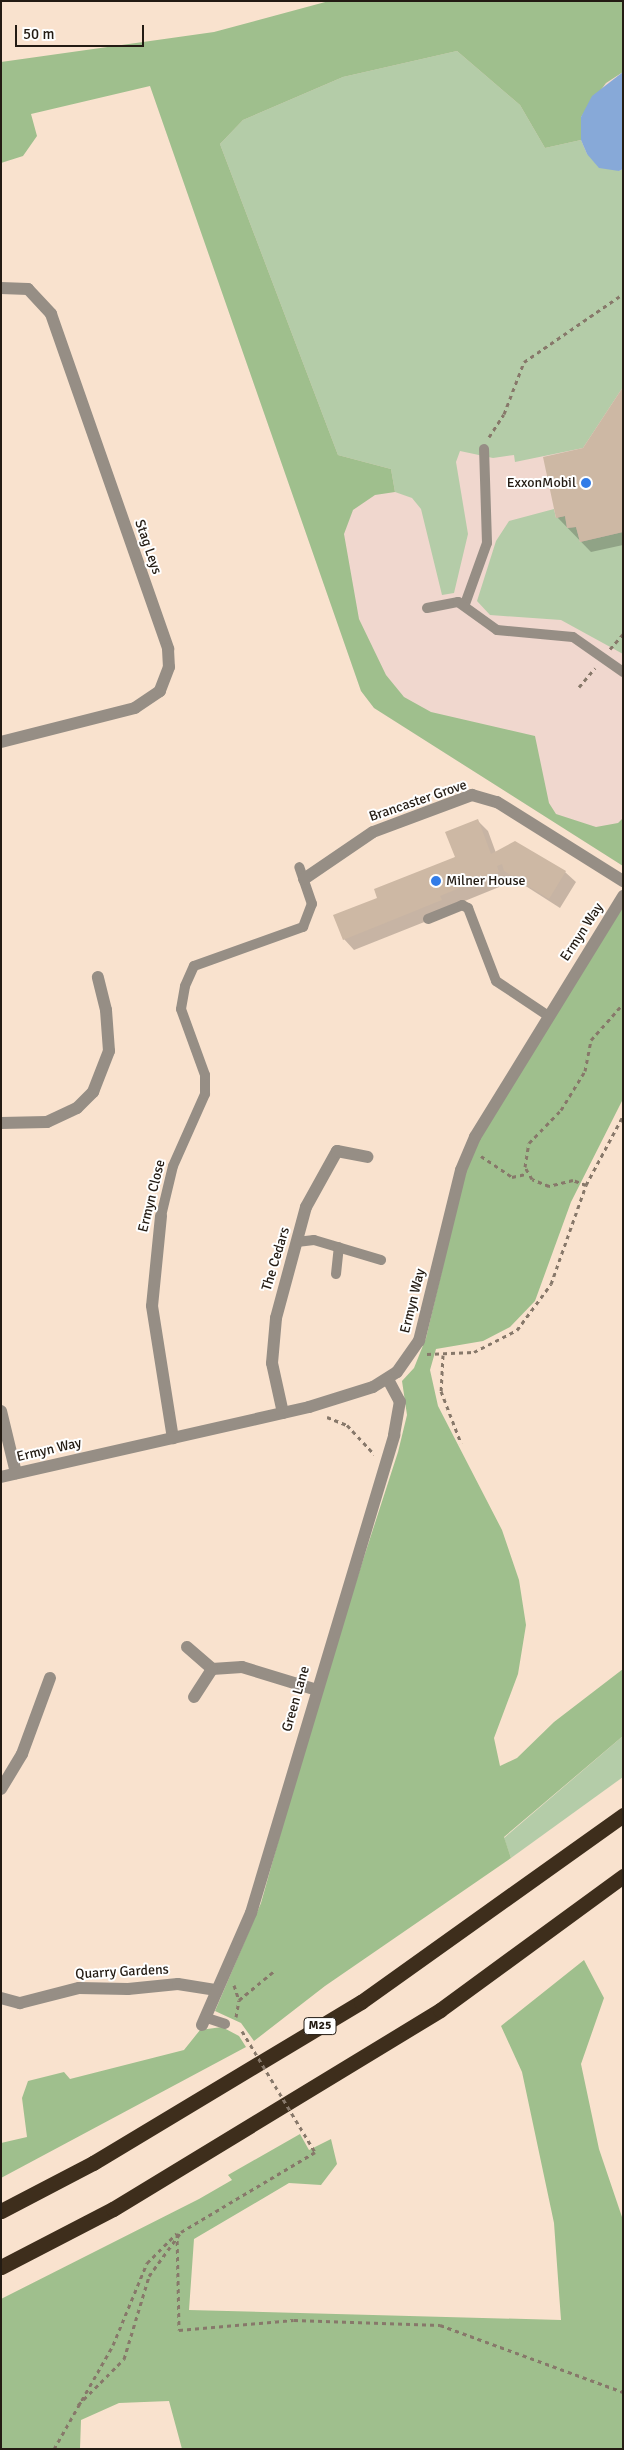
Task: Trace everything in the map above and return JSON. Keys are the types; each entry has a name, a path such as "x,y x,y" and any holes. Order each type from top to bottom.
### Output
{"highway":[{"name":"M25","path":"1,2211 93,2163 361,2002 623,1815"},
{"path":"1,2266 113,2208 440,2010 623,1876"}],"street":[{"name":"Stag Leys","path":"1,288 28,289 51,314 168,649 168,667 160,691 135,708 1,742"},
{"name":"Brancaster Grove","path":"302,873 373,832 472,795 497,802 623,881"},
{"name":"Ermyn Way","path":"1,1477 309,1407 388,1379 415,1350 468,1153 547,1015 623,896"},
{"path":"1,1123 47,1122 77,1108 93,1092 109,1051 106,1010 98,977"},
{"name":"The Cedars","path":"283,1413 273,1348 284,1278 298,1242 306,1207 337,1151 367,1157"},
{"name":"Ermyn Close","path":"161,1216 152,1306 173,1438"},
{"name":"Green Lane","path":"204,2021 251,1912 314,1689 399,1416 400,1402 388,1379"},
{"path":"1,1412 16,1473"},
{"path":"187,1648 212,1669 242,1667 314,1689"},
{"path":"194,1697 212,1669"},
{"path":"1,1789 22,1754 50,1678"},
{"name":"Quarry Gardens","path":"1,1998 20,2003 79,1988 128,1989 178,1984 217,1990"}],"lane":[{"path":"465,604 487,543 484,449"},
{"path":"427,608 465,604"},
{"path":"465,604 478,620 497,630 573,636 623,672"},
{"name":"Ermyn Close","path":"161,1216 173,1166 204,1094 202,1061 181,1008 185,986 194,966 216,956 291,935 303,927 312,904 302,873"},
{"path":"428,919 462,905 468,908 496,981 547,1015"},
{"path":"298,1242 314,1240 381,1260"},
{"path":"336,1274 339,1247"},
{"path":"204,2021 230,2024"}],"path":[{"path":"484,449 504,414 524,362 623,294"},
{"path":"526,1174 530,1143 561,1110 585,1071 598,1028 623,1004"},
{"path":"415,1350 443,1355 474,1352 517,1330 551,1284 586,1185 623,1116"},
{"path":"468,1153 496,1162 512,1177 526,1174 540,1184 573,1180 586,1185"},
{"path":"443,1355 441,1391 461,1444"},
{"path":"309,1407 347,1425 364,1440 375,1456 379,1481"},
{"path":"230,2024 239,2000 274,1971"},
{"path":"78,2404 124,2359 149,2276 177,2238 274,2174 315,2152 242,2031"},
{"path":"54,2449 113,2345 147,2263 176,2233 180,2330 294,2320 440,2325 623,2392"}],"shaded area":[{"path":"623,1 623,866 374,708 361,691 150,86"}],"green space":[{"path":"329,1 623,1 623,72 606,83 581,117 581,140 545,148 520,105 457,51 343,77 243,120 220,144 338,455 391,469 395,492 375,495 353,510 344,534 359,619 386,675 404,697 431,712 535,736 549,803 556,814 596,827 618,823 623,818 623,866 374,708 361,691 150,86 31,114 37,136 23,156 1,163 1,62 214,32"},
{"path":"457,51 520,105 545,148 581,140 587,154 619,171 623,169 623,387 583,448 515,462 514,455 493,458 460,451 456,462 468,534 454,593 442,595 421,509 412,498 395,492 391,469 338,455 220,144 243,120 343,77"},
{"path":"554,509 556,518 565,516 567,528 576,527 580,542 623,532 623,654 561,620 490,615 477,601 496,541 509,521"},
{"path":"623,906 623,1099 571,1202 535,1301 510,1327 483,1341 436,1349 430,1370 438,1406 502,1530 519,1580 526,1625 518,1674 494,1738 500,1766 517,1758 554,1722 623,1669 623,1736 504,1837 511,1858 325,1986 254,2041 241,2023 215,2011 261,1903 318,1699 398,1452 407,1415 402,1381 414,1368 426,1338 462,1185 475,1145"},
{"path":"623,1736 623,1777 511,1858 504,1838"},
{"path":"584,1960 604,1998 581,2064 599,2149 623,2220 623,2449 182,2449 169,2401 119,2403 81,2420 80,2449 1,2449 1,2299 199,2199 232,2180 228,2175 300,2134 309,2150 331,2139 337,2164 321,2185 289,2183 194,2239 189,2310 561,2320 554,2223 522,2072 501,2026"},
{"path":"222,2027 239,2036 246,2047 1,2178 1,2143 27,2137 22,2098 28,2081 64,2072 70,2079 184,2050 200,2030"}],"water":[{"path":"623,72 623,169 619,171 599,168 587,154 581,140 581,117 592,96"}],"building":[{"name":"ExxonMobil","path":"623,387 623,532 580,542 576,527 567,528 565,516 556,518 543,457 583,448"},
{"name":"Milner House","path":"478,819 491,854 515,841 566,871 549,899 504,871 502,864 497,866 499,872 440,896 442,900 343,940 333,915 377,898 374,889 455,857 445,832"}],"place":[{"name":"ExxonMobil","path":"586,483"},
{"name":"Milner House","path":"436,881"}]}
